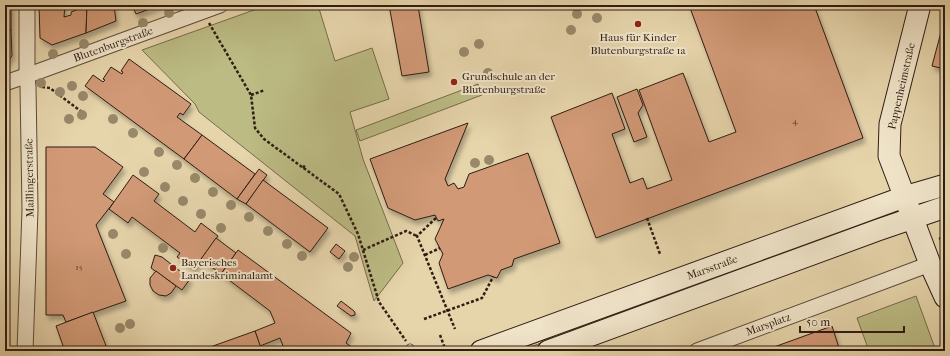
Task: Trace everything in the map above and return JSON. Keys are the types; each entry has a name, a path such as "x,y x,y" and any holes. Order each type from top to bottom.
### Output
{"main road":[{"name":"Pappenheimstraße","path":"920,5 890,124 889,156 930,264 945,297"},
{"name":"Marsstraße","path":"480,351 904,197 945,184"},
{"name":"Marsstraße","path":"548,351 916,226 945,207"}],"street":[{"name":"Maillingerstraße","path":"25,351 30,210 27,5"},
{"name":"Blutenburgstraße","path":"5,83 220,5"},
{"name":"Marsplatz","path":"697,351 930,264"}],"path":[{"path":"209,23 251,95 255,128 264,139 339,194 358,234 379,302 411,350"},
{"path":"37,87 50,88 86,115"},
{"path":"251,95 265,90"},
{"path":"303,168 306,164"},
{"path":"417,236 436,218"},
{"path":"647,218 660,254"},
{"path":"363,250 406,231 417,236 455,330"},
{"path":"425,255 440,248"},
{"path":"424,319 482,298 493,277"},
{"path":"440,335 446,351"}],"shaded area":[{"path":"268,5 318,5 335,61 372,48 389,99 350,112 363,159 403,263 374,301 355,236 199,112 195,104 142,50"},
{"path":"478,84 482,95 360,141 356,130"},
{"path":"875,217 877,221 621,318 531,351 519,351 563,335 591,321"},
{"path":"916,296 936,351 869,351 857,318"}],"building":[{"path":"5,5 11,5 11,30 5,30"},
{"path":"39,5 65,5 64,17 71,15 71,12 87,6 86,33 52,45 40,38"},
{"path":"87,5 114,5 116,21 86,33"},
{"path":"132,5 161,5 136,14"},
{"path":"389,5 420,5 418,6 429,72 402,76"},
{"path":"689,5 814,5 863,138 596,238 551,117 612,93 625,129 612,134 630,183 643,178 647,189 672,180 639,90 683,73 709,142 736,132"},
{"path":"945,17 945,69 932,66"},
{"path":"5,30 11,30 12,56 5,63"},
{"path":"129,59 191,104 183,115 180,113 177,117 202,135 184,159 85,86 93,75 103,82 105,80 103,79 111,67 122,74 123,72 121,71"},
{"path":"637,89 643,105 638,113 647,137 634,142 617,97"},
{"path":"468,123 445,179 448,186 454,183 458,189 464,187 469,174 528,153 560,243 514,259 512,266 501,270 497,278 488,275 448,289 439,263 443,254 435,239 444,219 438,221 435,215 415,220 388,208 370,159"},
{"path":"202,135 255,174 237,199 184,159"},
{"path":"46,147 95,147 123,167 103,194 114,202 96,225 126,301 66,322 63,315 46,315"},
{"path":"259,169 267,175 246,204 237,199"},
{"path":"133,175 159,194 154,201 195,232 201,223 218,236 194,269 177,257 180,253 132,217 128,223 109,209"},
{"path":"263,180 328,228 310,252 246,204"},
{"path":"945,235 945,250 939,238"},
{"path":"216,238 236,253 221,274 201,259"},
{"path":"336,244 345,251 339,259 330,252"},
{"path":"238,250 351,333 346,343 357,351 285,351 280,338 260,346 255,331 275,323 270,311 221,274"},
{"path":"155,255 162,257 190,279 182,290 151,268"},
{"path":"156,271 176,286 171,293 166,296 159,295 153,291 150,285 150,278"},
{"path":"341,301 354,311 355,315 351,316 337,306"},
{"path":"93,312 108,351 65,351 56,326"},
{"path":"832,326 839,348 830,351 763,351"},
{"path":"255,331 262,351 199,351"}],"place":[{"name":"Haus für Kinder Blutenburgstraße 1a","path":"638,24"},
{"name":"Grundschule an der Blutenburgstraße","path":"454,82"},
{"name":"Bayerisches Landeskriminalamt","path":"173,268"}]}
